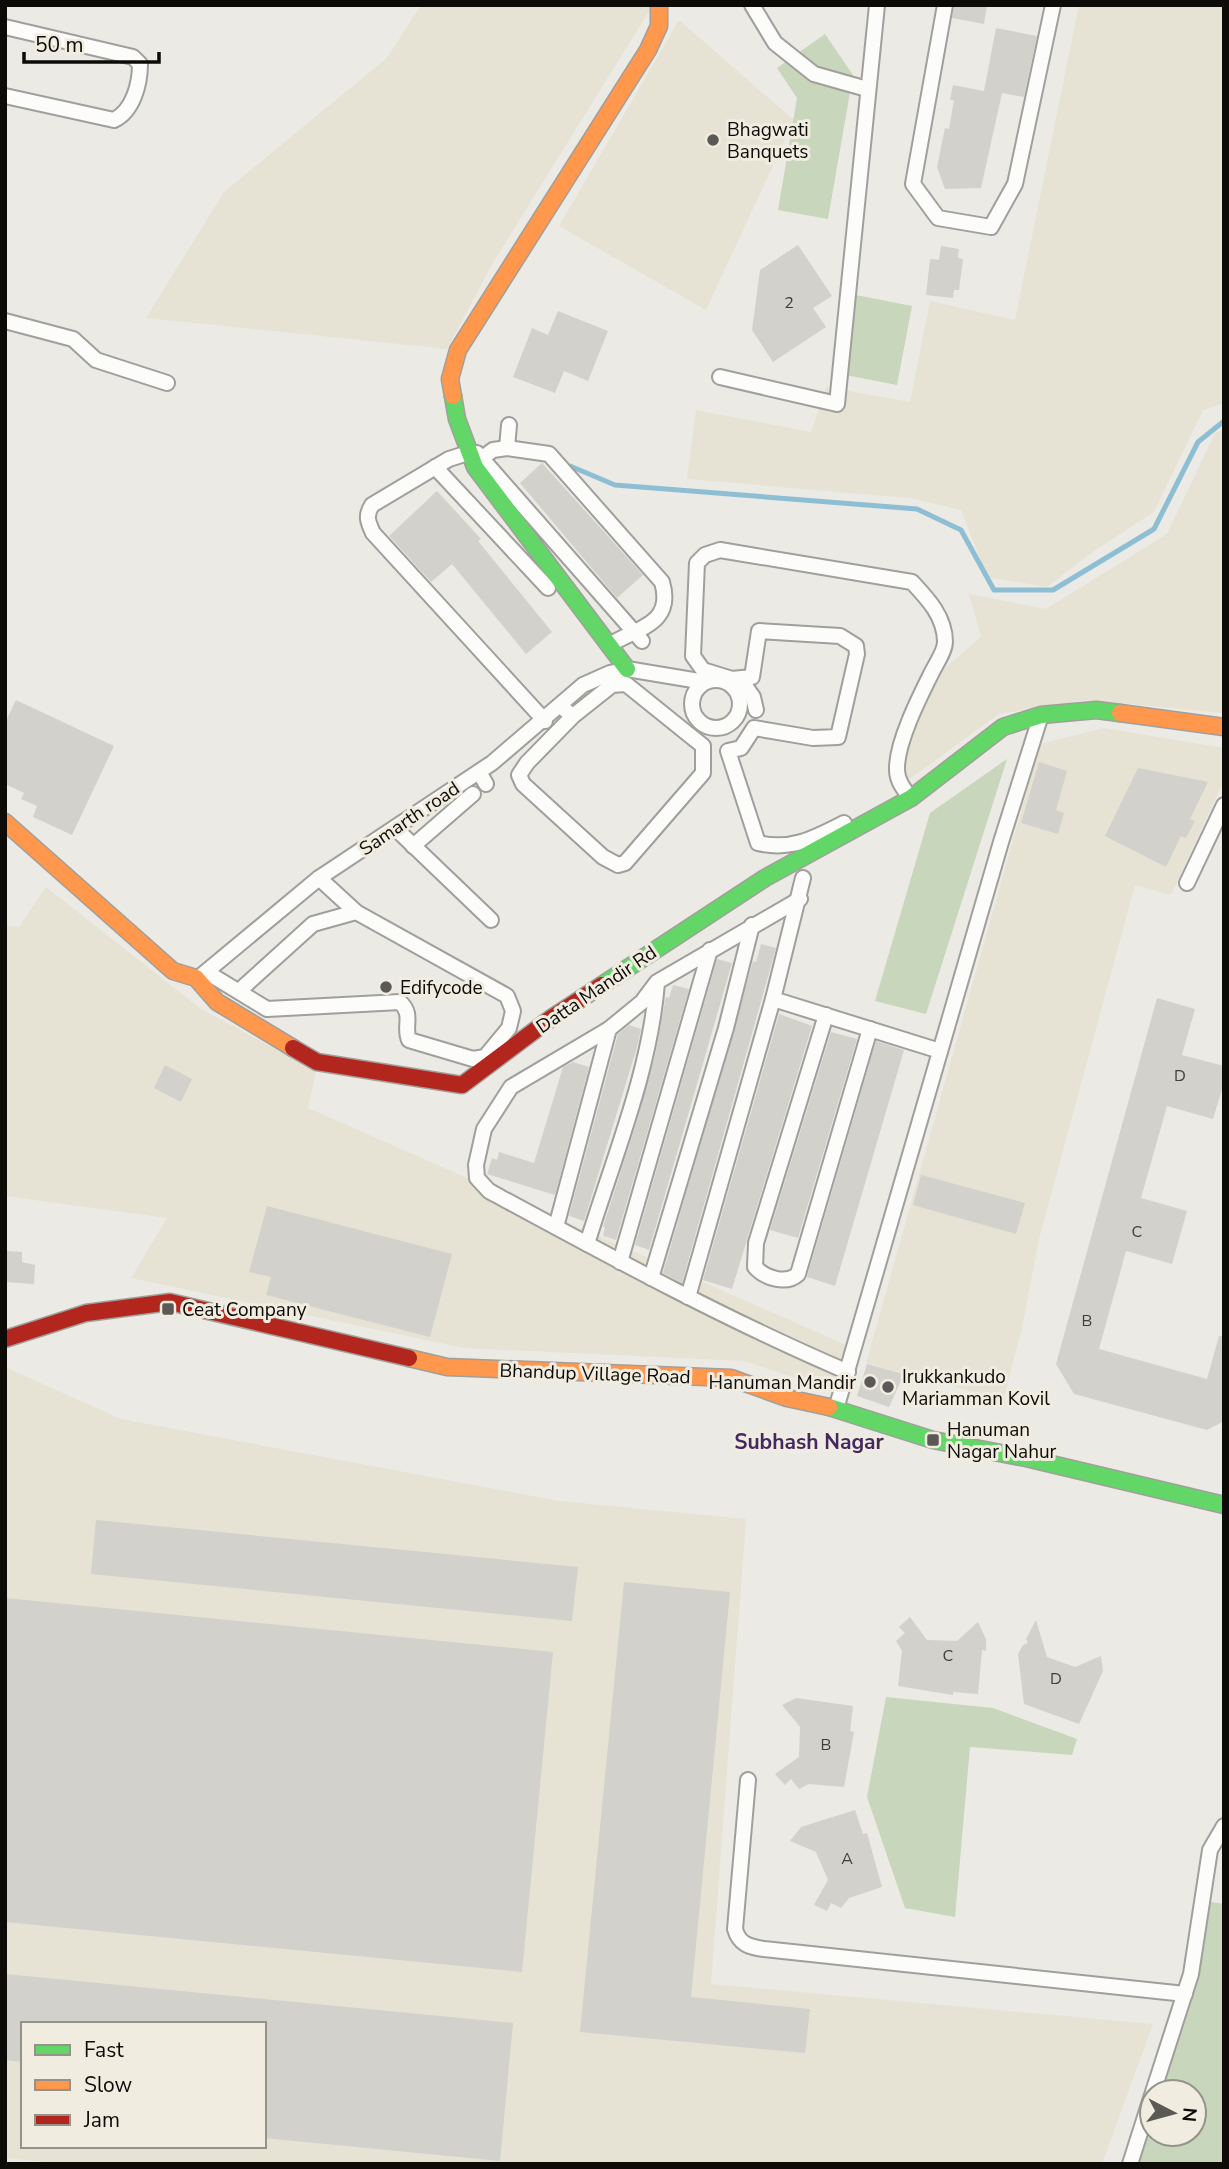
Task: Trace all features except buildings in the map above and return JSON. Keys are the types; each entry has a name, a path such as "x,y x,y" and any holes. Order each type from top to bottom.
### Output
{"street":[{"path":"553,583 475,467 472,451 457,419 450,379 458,350 648,50 659,26 659,5"},
{"path":"752,5 775,43 814,74 867,89"},
{"path":"720,377 837,404 877,5"},
{"path":"946,5 913,184 938,218 991,228 1015,184 1053,5"},
{"path":"5,26 133,57 140,64 130,107 114,120 5,96"},
{"path":"5,321 72,339 96,360 167,383"},
{"path":"506,447 509,425"},
{"path":"545,721 373,533 368,521 368,512 372,505 435,467 472,451 506,447 548,454 662,582 664,606 656,621 638,637 611,644"},
{"path":"472,451 638,637"},
{"path":"435,467 611,644 627,669 702,677 741,680 752,677 759,631 840,636 856,646 858,654 838,737 813,738 754,728 743,745 728,751 758,843 775,848 806,843 903,797 897,771 899,750 927,682 946,645 940,617 912,582 720,550 705,555 697,563 693,656 702,677 694,693 692,708 695,716 707,726 715,728 729,723 738,711 738,695 734,688 721,680 702,677"},
{"path":"553,583 575,565"},
{"name":"Samarth road","path":"202,975 319,878 395,828 477,785 583,685 627,669"},
{"path":"741,680 754,697 756,710"},
{"path":"626,684 703,746 703,773 625,863 618,865 603,857 523,784 519,775 527,763 573,716 612,685 626,684"},
{"path":"560,706 573,716"},
{"name":"Datta Mandir Rd","path":"5,822 173,971 202,975 216,1002 317,1062 462,1085 550,1019 765,878 903,797 1003,727 1041,715 1097,710 1224,727"},
{"path":"836,1409 1041,715"},
{"path":"729,723 743,745"},
{"path":"413,846 477,785"},
{"path":"1187,883 1224,805"},
{"path":"395,828 491,920"},
{"path":"202,975 239,991 267,1009 400,1002 406,1008 409,1018 405,1032 409,1040 474,1059 485,1057 509,1028 513,1011 507,996 356,912 319,878"},
{"path":"688,1297 773,999 800,899 803,878"},
{"path":"800,899 657,982 642,1002 609,1029 512,1087 484,1129 476,1165 477,1178 489,1191 620,1262 775,1341 848,1372"},
{"path":"239,991 313,923 356,912"},
{"path":"651,1278 726,1028 752,925"},
{"path":"620,1262 710,950"},
{"path":"587,1244 644,1059 654,1018 657,982"},
{"path":"773,999 940,1051"},
{"path":"826,1016 755,1243 755,1267 761,1274 783,1281 792,1280 798,1274 870,1029"},
{"path":"556,1227 609,1029"},
{"name":"Bhandup Village Road","path":"5,1339 63,1318 136,1303 170,1302 447,1367 731,1378 787,1398 836,1409 933,1440 1026,1458 1224,1505"},
{"path":"748,1780 735,1929 737,1938 745,1944 764,1949 1185,1994"},
{"path":"1158,2078 1191,1974 1210,1850 1224,1826"},
{"path":"1130,2164 1138,2140"}],"shaded area":[{"path":"421,5 650,5 651,8 491,266 447,349 146,318 224,192 387,58"},
{"path":"1079,5 1224,5 1224,403 1203,410 1154,512 1094,551 1047,587 987,577 961,510 910,498 687,479 696,410 811,432 826,387 910,402 930,301 1015,320"},
{"path":"679,20 794,120 706,310 559,226"},
{"path":"1224,430 1224,713 1086,700 999,714 907,781 900,764 929,682 981,637 969,594 1046,609 1167,534 1215,433"},
{"path":"1104,728 1224,748 1224,780 1171,895 1135,885 1039,1239 1022,1328 1003,1400 866,1363 1040,744"},
{"path":"46,887 201,1009 316,1071 308,1108 846,1345 832,1390 744,1361 464,1348 131,1278 167,1218 5,1196 5,926 19,927"},
{"path":"5,1367 121,1419 559,1501 746,1519 711,1984 1153,2024 1102,2164 65,2164 5,2158"}],"green space":[{"path":"825,34 853,75 828,219 778,210 797,98 777,68"},
{"path":"851,294 912,306 897,385 835,373"},
{"path":"1007,759 926,1014 875,1001 930,813"},
{"path":"886,1697 993,1708 1077,1739 1072,1755 970,1747 955,1917 905,1908 867,1797"},
{"path":"1206,1901 1224,1904 1224,2164 1138,2164 1143,2148 1208,2148 1208,2078 1165,2078 1194,1988"}],"waterway":[{"path":"570,466 615,485 917,509 961,530 994,590 1053,590 1154,529 1198,442 1224,421"}],"traffic: fast":[{"path":"453,396 457,419 475,467 627,669"},
{"path":"602,985 765,878 911,798 1003,727 1041,715 1096,710 1120,713"},
{"path":"829,1407 933,1440 1026,1458 1224,1505"}],"traffic: slow":[{"path":"453,396 450,379 458,350 648,50 659,26 659,5"},
{"path":"1120,713 1224,727"},
{"path":"5,822 173,971 196,978 217,1002 293,1048"},
{"path":"409,1358 447,1367 731,1378 787,1398 829,1407"}],"traffic: jam":[{"path":"293,1048 317,1062 462,1085 550,1019 602,985"},
{"path":"5,1339 86,1313 170,1302 409,1358"}],"place":[{"name":"Bhagwati Banquets","path":"713,140"},
{"name":"Edifycode","path":"386,987"},
{"name":"Ceat Company","path":"168,1309"},
{"name":"Hanuman Mandir","path":"870,1382"},
{"name":"Irukkankudo Mariamman Kovil","path":"888,1387"},
{"name":"Hanuman Nagar Nahur","path":"933,1440"}],"district":[{"name":"Subhash Nagar","path":"809,1442"}]}
